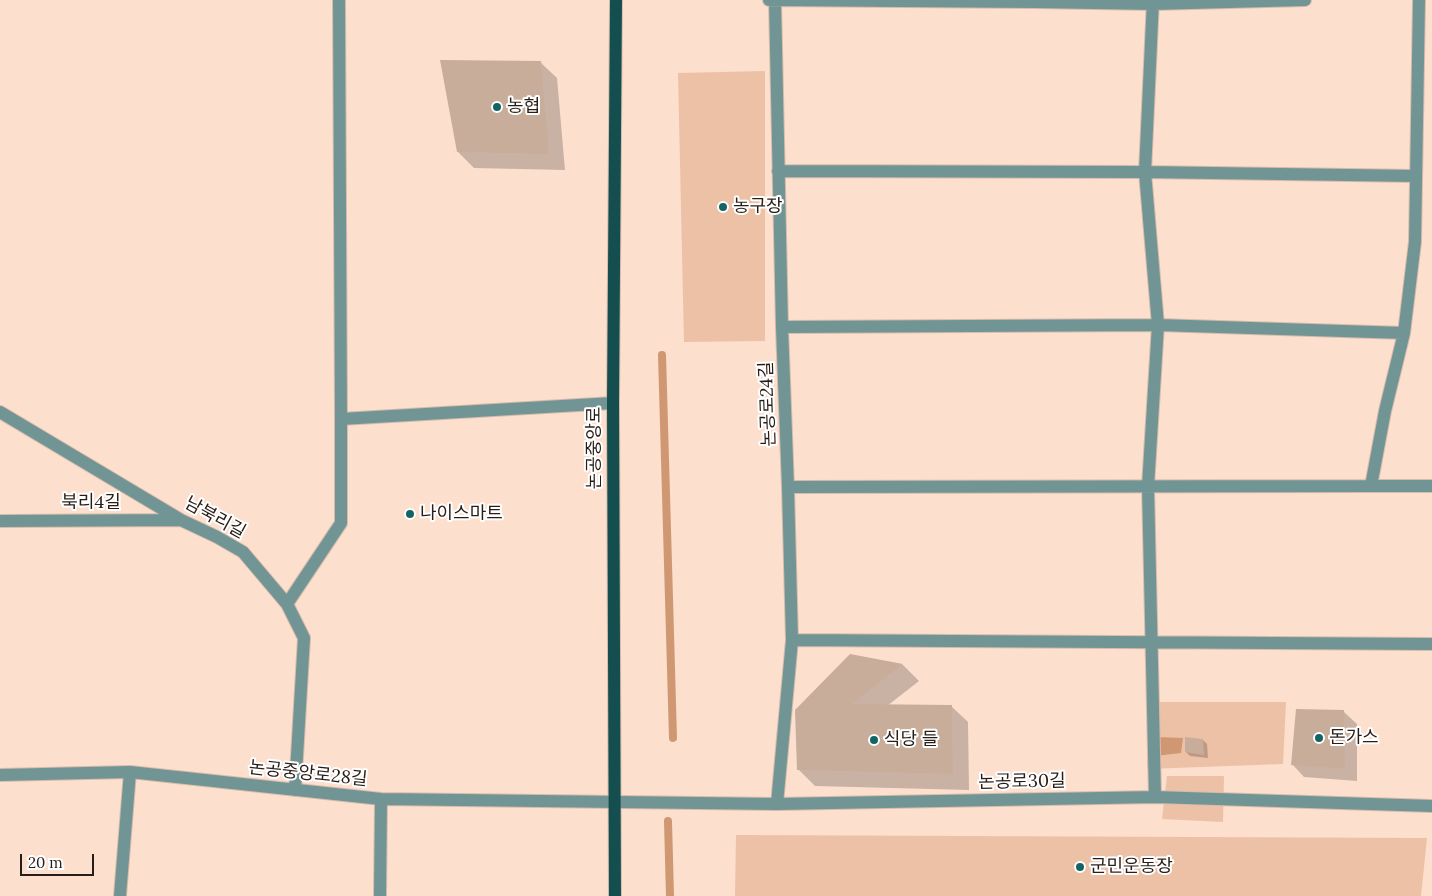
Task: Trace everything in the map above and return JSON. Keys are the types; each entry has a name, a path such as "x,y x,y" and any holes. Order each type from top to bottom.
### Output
{"main road":[{"name":"논공중앙로","path":"614,896 612,403 616,0"}],"street":[{"path":"287,604 341,523 339,0"},
{"name":"논공로24길","path":"777,804 792,640 772,0 1153,2 1305,0"},
{"path":"1371,486 1385,411 1404,333 1415,242 1419,0"},
{"path":"1153,2 1145,172 1158,325 1148,486 1155,797"},
{"path":"778,172 1145,172 1416,176"},
{"path":"782,327 1158,325 1404,333"},
{"path":"341,419 612,403"},
{"name":"남북리길","path":"0,412 182,520 242,552 287,604 304,638 295,790"},
{"path":"788,487 1432,486"},
{"name":"북리4길","path":"0,522 182,520"},
{"path":"792,640 1432,644"},
{"path":"120,896 130,772"},
{"name":"논공중앙로28길","path":"0,775 130,772 381,799 614,802"},
{"name":"논공로30길","path":"614,802 777,804 1155,797 1432,806"},
{"path":"380,896 381,799"}],"shaded area":[{"name":"농구장","path":"765,71 765,341 684,342 678,73"},
{"path":"1147,702 1286,702 1283,764 1147,769"},
{"path":"1156,737 1183,738 1181,753 1155,756"},
{"path":"1167,776 1224,776 1223,822 1162,819"},
{"name":"군민운동장","path":"736,835 1427,838 1421,896 735,896"}],"building":[{"name":"농협","path":"440,60 541,61 549,154 457,152"},
{"name":"식당 들","path":"850,654 903,664 852,704 952,705 953,774 797,770 795,710"},
{"name":"돈가스","path":"1296,709 1344,710 1345,769 1291,765"},
{"path":"1185,737 1203,739 1204,755 1185,752"}],"waterway":[{"path":"662,355 673,738"},
{"path":"668,821 670,896"}],"place":[{"name":"농협","path":"497,107"},
{"name":"농구장","path":"723,207"},
{"name":"나이스마트","path":"410,514"},
{"name":"돈가스","path":"1319,738"},
{"name":"식당 들","path":"874,740"},
{"name":"군민운동장","path":"1080,867"}]}
